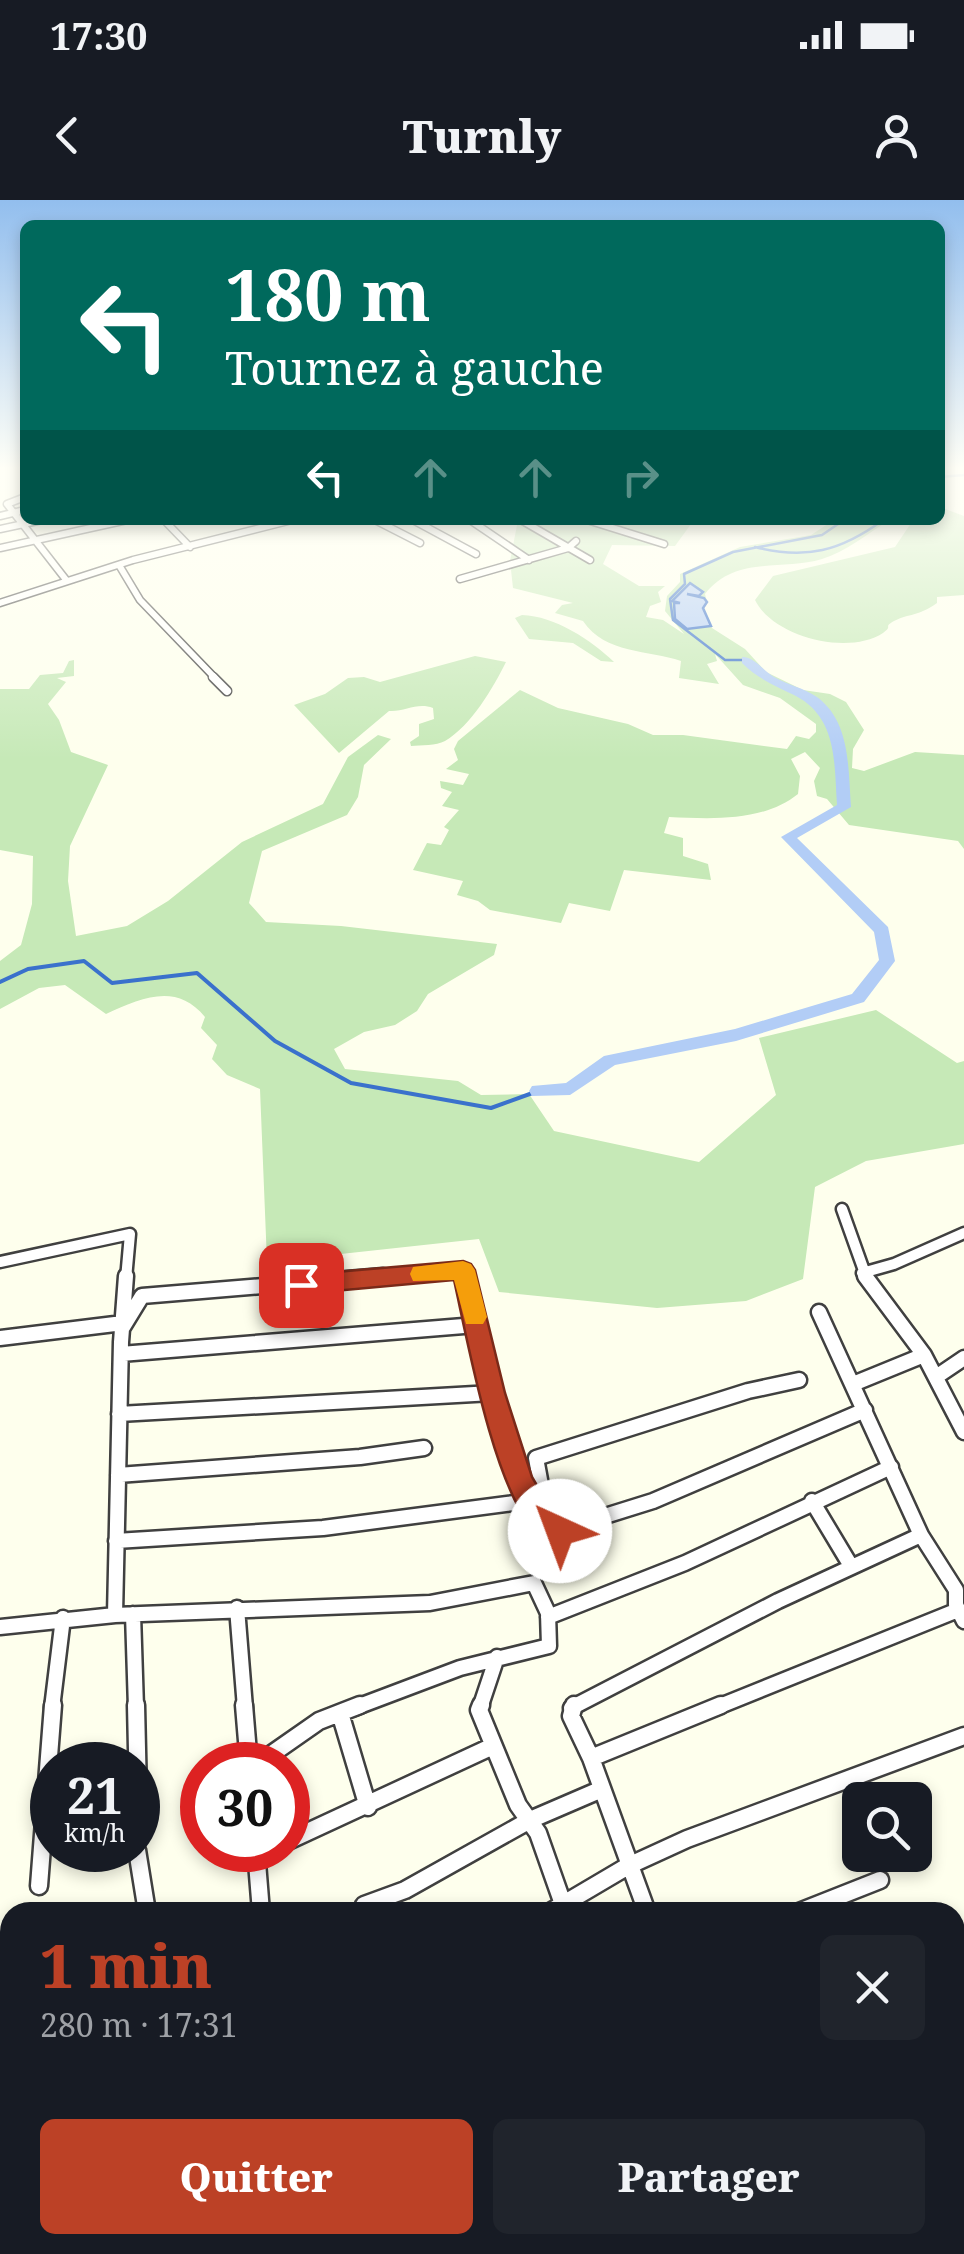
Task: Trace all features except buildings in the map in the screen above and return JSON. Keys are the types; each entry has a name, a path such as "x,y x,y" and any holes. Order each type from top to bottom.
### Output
{"street":[{"path":"58,567 68,580"},
{"path":"0,603 110,567"},
{"path":"121,567 140,600 227,691"},
{"path":"460,579 504,567"},
{"path":"842,1209 862,1273 924,1355 964,1431"},
{"path":"862,1273 894,1264 964,1233"},
{"path":"0,1262 130,1234 121,1354 115,1615"},
{"path":"0,1338 123,1325 132,1318 142,1296 462,1270 492,1393 529,1500 550,1528 560,1531 602,1520 865,1410"},
{"path":"591,1758 961,1616 956,1590 921,1535 818,1312"},
{"path":"121,1354 476,1325"},
{"path":"853,1384 924,1355"},
{"path":"936,1378 964,1358"},
{"path":"541,1517 543,1496 536,1458 748,1391 798,1380"},
{"path":"119,1414 492,1393"},
{"path":"118,1474 360,1457 424,1448"},
{"path":"548,1616 685,1563 891,1466"},
{"path":"116,1541 337,1528 436,1517 529,1500"},
{"path":"812,1501 851,1566"},
{"path":"643,1902 591,1758 571,1716 573,1706 851,1566 921,1535"},
{"path":"0,1627 64,1618 237,1608 430,1603 534,1583 548,1616 549,1646 498,1657 340,1713 301,1730 285,1742"},
{"path":"237,1608 251,1742"},
{"path":"134,1614 137,1742"},
{"path":"39,1886 52,1700 64,1618"},
{"path":"498,1657 478,1705 518,1804 530,1820 554,1902"},
{"path":"340,1713 368,1807"},
{"path":"566,1902 628,1866 824,1785 964,1736"},
{"path":"310,1832 493,1746"},
{"path":"374,1902 404,1890 530,1820 602,1789"},
{"path":"141,1872 146,1902"},
{"path":"258,1872 260,1902"},
{"path":"824,1902 880,1880"}],"green space":[{"path":"511,567 608,567 639,586 665,586 658,592 661,602 650,606 646,617 663,620 684,634 665,611 667,596 680,582 680,574 696,567 756,567 730,574 705,594 707,602 703,608 712,628 745,649 766,672 803,690 830,694 846,702 864,730 853,749 852,768 864,771 915,752 964,755 964,849 958,841 849,825 827,799 817,796 814,781 820,768 805,752 791,759 800,776 798,794 784,803 736,817 669,817 664,833 683,838 683,856 708,864 711,880 624,870 610,911 569,903 561,923 490,910 478,901 457,895 463,881 413,870 427,843 441,845 449,830 444,827 459,810 442,806 452,792 441,788 440,781 463,785 469,774 446,769 458,760 454,749 458,741 520,690 558,708 628,724 653,735 683,735 787,749 796,736 809,739 816,732 816,724 780,698 743,685 715,654 717,661 707,664 719,684 679,678 681,661 603,640 583,621 555,613 562,605 573,603 513,588"},
{"path":"811,567 964,567 964,595 937,597 937,603 894,621 883,633 868,640 832,642 794,633 764,613 755,600 773,576"},
{"path":"522,615 572,631 614,662 601,661 573,643 529,639 515,618"},
{"path":"475,656 506,662 472,716 455,734 437,744 411,746 410,742 419,736 419,724 434,719 433,708 416,707 389,711 339,753 294,705 325,694 348,678 380,682"},
{"path":"74,660 74,676 57,678 66,682 48,704 59,720 71,752 108,765 70,846 68,881 76,936 127,926 168,901 242,842 323,804 348,757 378,735 391,739 364,765 358,797 347,815 262,851 249,903 266,922 341,926 497,944 494,955 428,994 417,1011 395,1025 364,1032 334,1049 345,1069 458,1081 481,1095 529,1094 554,1131 699,1162 776,1095 759,1038 876,1010 957,1063 964,1061 964,1144 866,1161 815,1187 803,1279 746,1301 657,1308 499,1292 479,1239 267,1262 260,1089 227,1075 212,1059 217,1045 201,1028 205,1017 194,1006 170,996 158,996 106,1014 65,985 39,988 0,1009 0,961 21,945 32,904 33,856 0,850 0,689 29,689 40,675 63,673 69,661"}],"water":[{"path":"690,583 703,592 699,596 687,594 707,602 703,608 711,626 687,629 675,619 674,603 680,603 672,601"}],"waterway":[{"path":"700,567 684,574 685,584 670,599 673,620 725,660 746,660"},
{"path":"538,1091 570,1089 610,1060 736,1035 858,998 887,961 882,931 788,837 844,807 839,748 831,721 812,700 770,680 746,660"},
{"path":"0,982 28,969 84,961 112,983 197,973 275,1041 351,1083 491,1108 538,1091"}],"slow traffic":[{"path":"422,1274 463,1270 475,1317"}],"route":[{"path":"301,1285 463,1270 492,1393 520,1481 544,1522 560,1531"}]}
